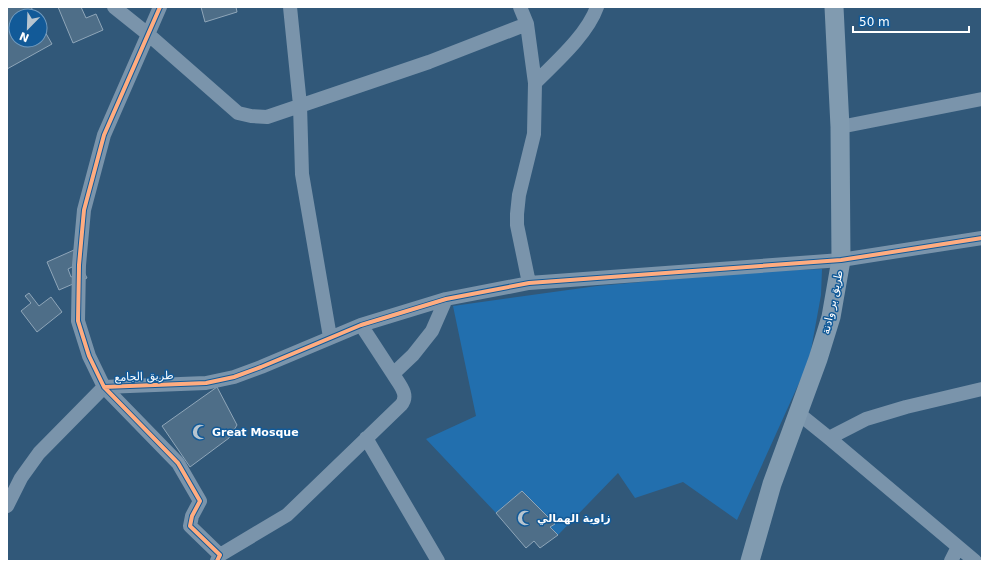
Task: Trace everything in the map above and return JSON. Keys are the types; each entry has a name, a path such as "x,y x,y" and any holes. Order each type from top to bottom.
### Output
{"street":[{"path":"114,7 149,35 238,113 267,117 429,62 527,24"},
{"path":"7,506 21,478 39,453 104,386 88,356 78,321 79,265 84,210 104,135 160,7"},
{"path":"290,7 300,106 302,174 330,337"},
{"path":"520,7 527,24 535,83 534,134 518,200 517,214 517,225 529,283"},
{"path":"535,83 579,37 595,14 597,7"},
{"name":"طريق بر وادنة","path":"750,561 772,484 818,358 831,317 841,260 840,128 834,7"},
{"path":"840,128 982,99"},
{"name":"طريق الجامع","path":"104,386 206,383 234,377 361,325 446,299 529,283 841,260 982,238"},
{"path":"393,374 413,355 429,336 435,327 446,299"},
{"path":"218,558 287,515 401,405 405,398 405,393 361,325"},
{"name":"طريق الجامع","path":"104,386 178,463 200,501 192,516 190,526 218,558"},
{"path":"829,438 866,419 906,407 982,389"},
{"path":"798,413 975,561"},
{"path":"366,438 438,561"},
{"path":"951,561 958,547"}],"shaded area":[{"path":"822,269 821,295 809,361 737,520 683,482 635,498 618,473 558,535 550,527 554,524 522,491 496,513 426,439 476,416 453,306 597,286 752,272"}],"building":[{"path":"7,7 31,7 8,8 8,48 45,48 7,69"},
{"path":"58,7 81,7 86,18 96,14 103,30 73,43"},
{"path":"201,7 236,7 237,12 205,22"},
{"path":"48,37 52,44 48,46"},
{"path":"74,250 80,263 68,269 71,277 84,272 87,278 59,290 47,262"},
{"path":"29,293 39,306 51,297 62,312 37,332 21,311 31,303 25,296"},
{"name":"Great Mosque","path":"217,387 237,425 229,438 190,467 162,426"},
{"name":"زاوية الهمالي","path":"522,491 555,524 550,527 558,535 540,548 534,541 526,548 496,513"}],"cycle path":[{"path":"160,7 104,135 84,210 79,265 78,321 89,356 104,387 178,463 200,501 192,516 190,526 220,555 217,561"},
{"path":"104,387 206,383 234,377 361,325 446,299 529,283 841,260 982,238"}],"place":[{"name":"Great Mosque","path":"200,432"},
{"name":"زاوية الهمالي","path":"525,518"}]}
